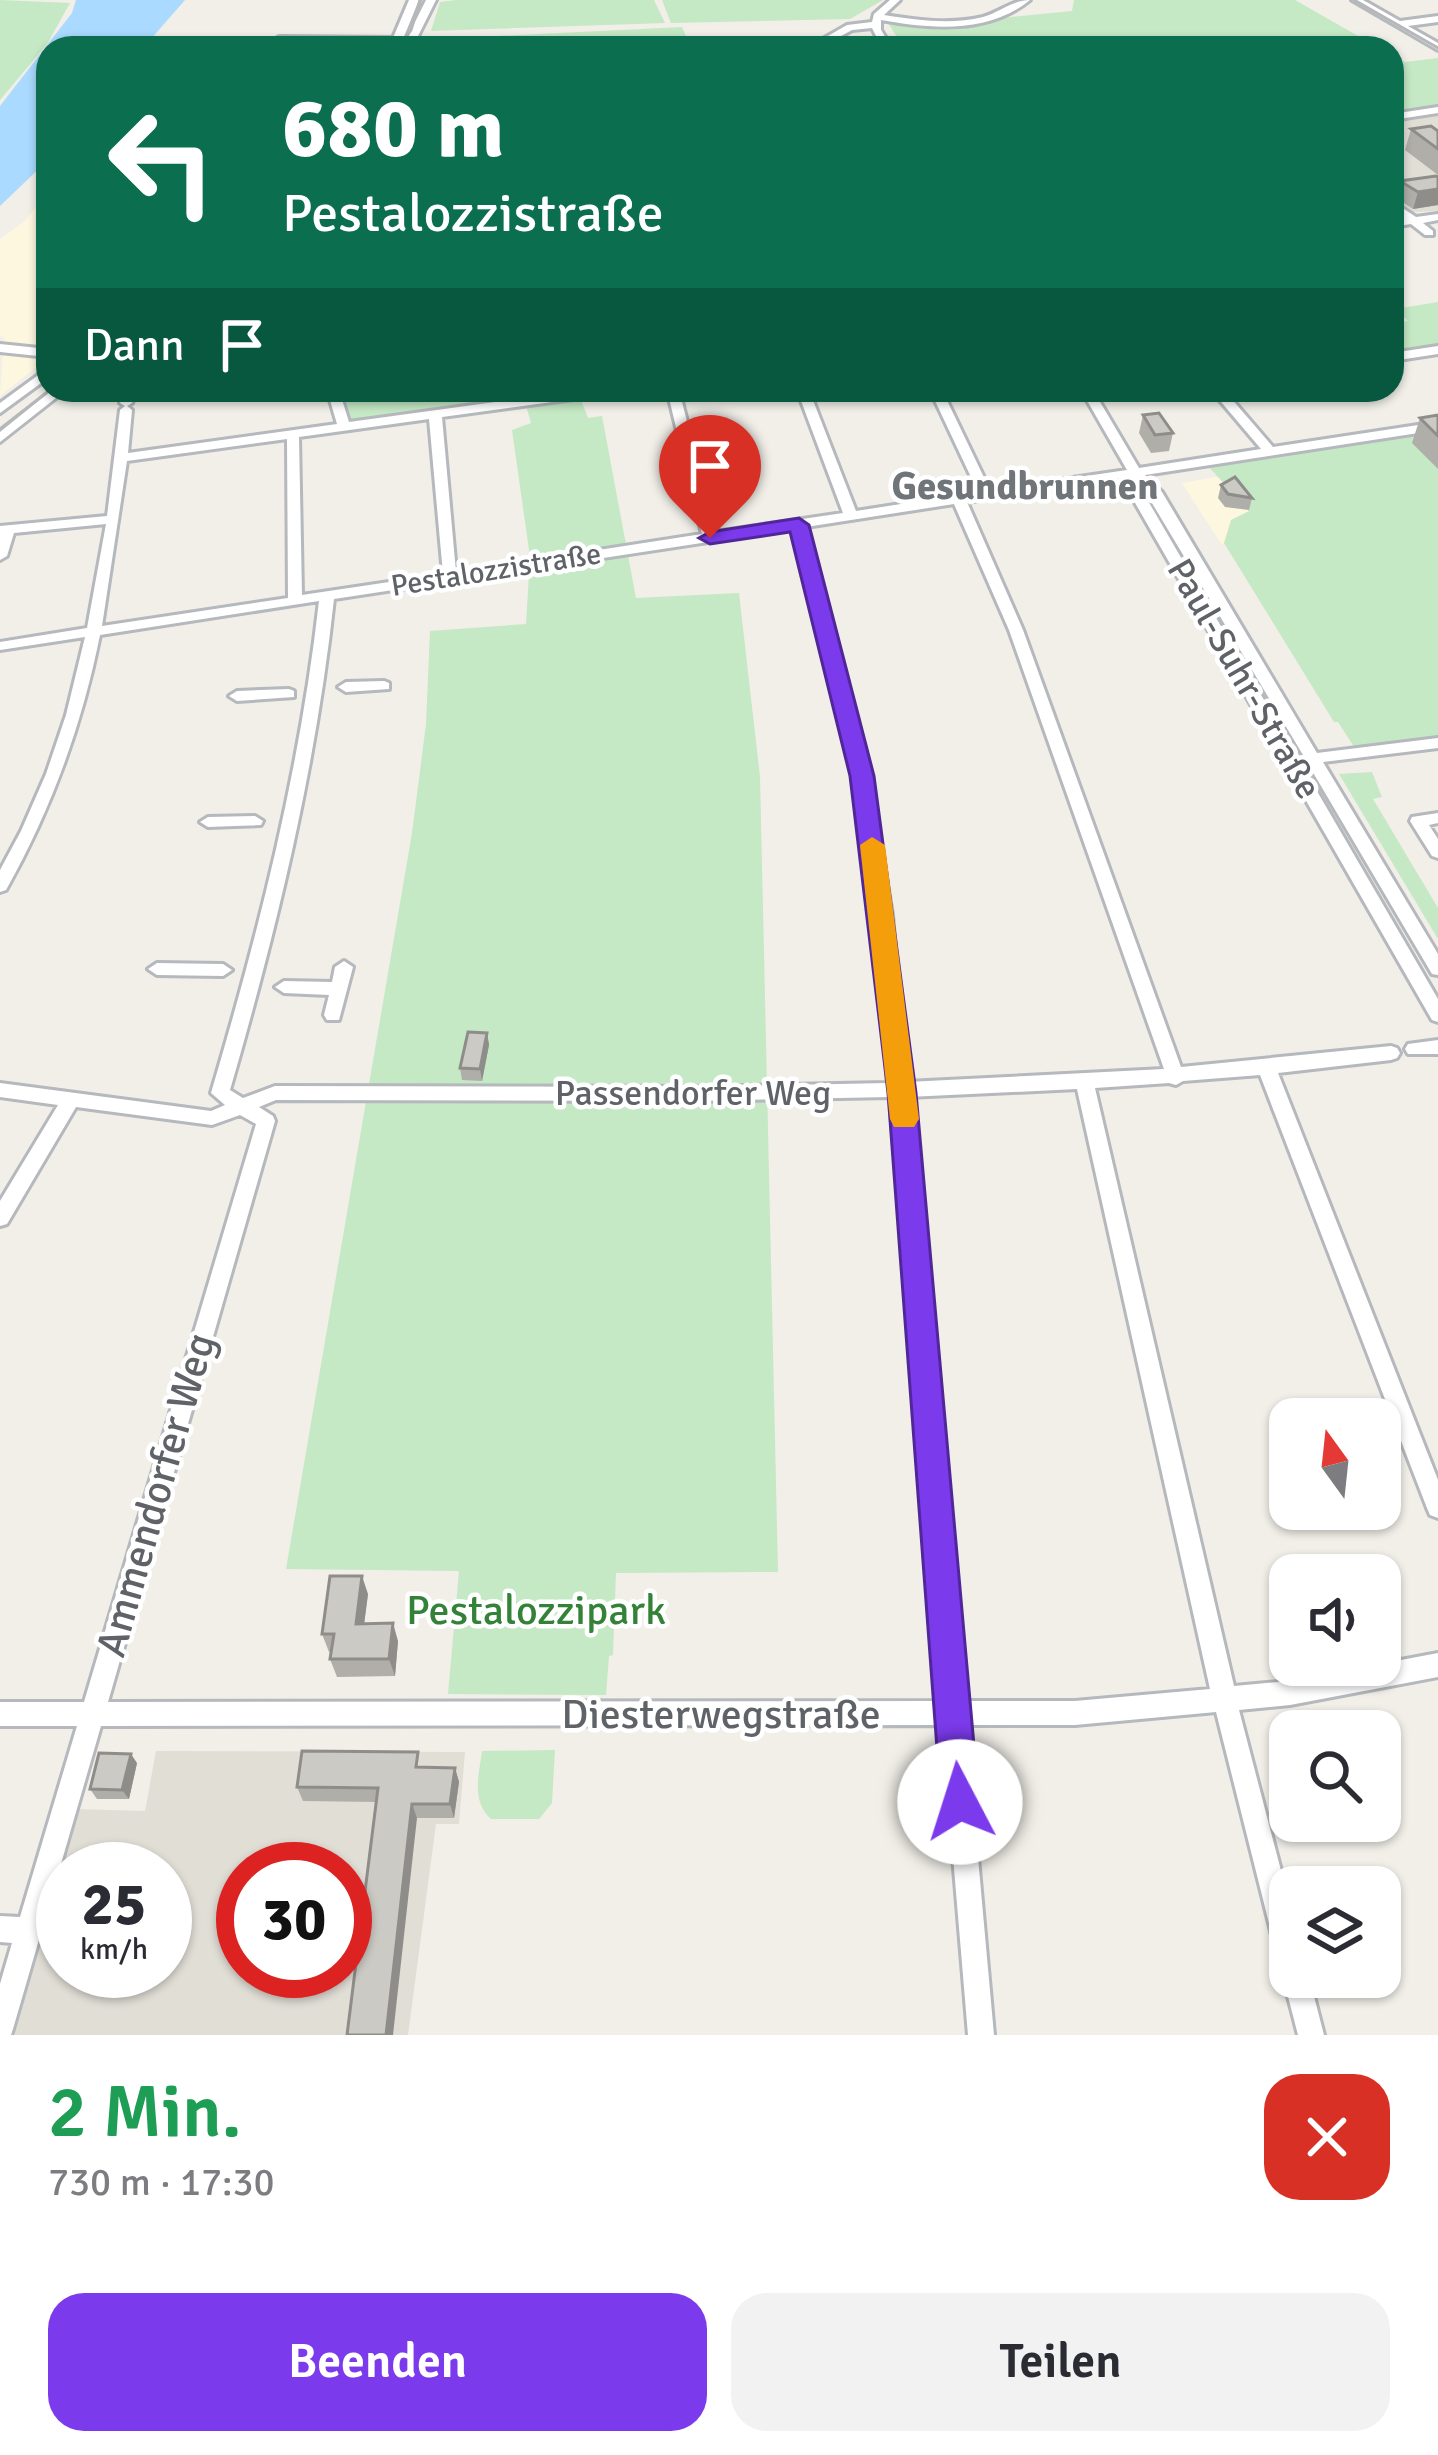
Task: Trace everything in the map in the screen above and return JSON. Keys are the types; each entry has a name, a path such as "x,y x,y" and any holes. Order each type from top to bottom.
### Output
{"street":[{"path":"403,36 414,0"},
{"path":"407,36 431,0"},
{"path":"876,20 895,0"},
{"path":"834,36 876,20 920,24 1007,16 1025,0"},
{"path":"1357,0 1438,46"},
{"path":"1398,24 1438,19"},
{"path":"876,20 882,36"},
{"path":"1404,115 1438,110"},
{"path":"1404,214 1429,233"},
{"path":"1404,222 1438,217"},
{"path":"0,348 36,352"},
{"path":"1404,354 1438,350"},
{"path":"0,409 36,381"},
{"path":"0,438 45,402"},
{"path":"0,886 63,753 96,631 127,402"},
{"path":"337,402 344,427"},
{"path":"121,458 522,402"},
{"path":"676,402 710,538"},
{"path":"808,402 851,517"},
{"path":"942,402 986,496"},
{"path":"1094,402 1135,472"},
{"path":"1227,402 1270,452"},
{"path":"435,414 450,578"},
{"name":"Pestalozzistraße","path":"0,646 1438,426"},
{"path":"293,434 295,601"},
{"name":"Paul-Suhr-Straße","path":"1135,472 1155,492 1438,969"},
{"name":"Paul-Suhr-Straße","path":"1135,472 1137,494 1438,1015"},
{"path":"959,500 1016,630 1176,1078"},
{"path":"0,556 4,529 113,519"},
{"path":"799,525 862,776 902,1093 981,2035"},
{"name":"Ammendorfer Weg","path":"0,2029 266,1121 220,1093 293,821 317,690 327,596"},
{"path":"237,696 384,682"},
{"path":"1290,760 1438,743"},
{"path":"1438,818 1418,820 1438,852"},
{"path":"208,823 293,821"},
{"path":"333,1016 344,967"},
{"path":"156,970 228,971 279,987 339,989"},
{"path":"1414,1049 1438,1047"},
{"name":"Passendorfer Weg","path":"0,1090 212,1118 275,1093 902,1093 1176,1078 1391,1052"},
{"path":"1267,1069 1438,1508"},
{"path":"1085,1084 1225,1701 1269,1873"},
{"path":"0,1218 69,1102"},
{"name":"Diesterwegstraße","path":"0,1714 1098,1712 1225,1701 1438,1665"},
{"path":"0,1929 28,1931"},
{"path":"1301,1998 1311,2035"}],"shaded area":[{"path":"1438,115 1438,211 1413,212 1404,205 1404,119"},
{"path":"36,207 36,368 0,396 4,337 0,336 0,239"},
{"path":"1216,477 1225,481 1249,512 1222,545 1182,483"},
{"path":"156,1751 465,1752 459,1824 436,1824 408,2035 11,2035 36,1947 36,1998 192,1998 192,1842 66,1842 75,1809 145,1811"}],"green space":[{"path":"0,0 70,3 51,36 36,36 36,57 0,100"},
{"path":"654,0 665,23 431,31 440,2"},
{"path":"662,0 883,0 850,19 671,23"},
{"path":"1074,0 1295,0 1358,36 896,36 888,23 891,19 919,26 1072,11"},
{"path":"682,27 686,36 496,36"},
{"path":"1438,58 1438,108 1404,113 1404,61"},
{"path":"1438,302 1438,349 1404,353 1404,322 1408,321 1404,308"},
{"path":"337,402 525,402 344,427"},
{"name":"Pestalozzipark","path":"525,402 582,402 588,418 602,416 636,598 739,593 760,777 778,1572 616,1573 613,1655 609,1656 606,1695 448,1694 459,1571 286,1569 412,833 426,724 430,631 526,624 530,557 512,430 531,423"},
{"path":"1438,430 1438,743 1358,753 1224,543 1231,520 1249,511 1208,466"},
{"path":"1372,772 1382,797 1373,799 1438,908 1438,939 1339,774"},
{"path":"555,1750 552,1803 539,1819 491,1819 479,1796 482,1751"}],"water":[{"path":"76,0 185,0 154,36 54,36"},
{"path":"36,60 36,172 0,206 0,106"}],"building":[{"path":"1431,126 1438,131 1438,149 1411,129"},
{"path":"1436,176 1438,189 1418,192 1404,180"},
{"path":"1159,413 1173,433 1155,435 1143,415"},
{"path":"1438,415 1438,436 1420,418"},
{"path":"1235,477 1252,498 1228,494 1221,485"},
{"path":"468,1032 487,1033 480,1069 460,1068"},
{"path":"330,1576 362,1576 356,1624 393,1623 389,1659 330,1659 334,1634 322,1634"},
{"path":"302,1751 418,1752 416,1767 455,1768 450,1804 412,1804 386,2035 347,2035 352,1998 372,1998 371,1842 378,1788 297,1787"},
{"path":"99,1753 131,1754 122,1790 90,1789"}],"tram line":[{"path":"407,36 420,0"},
{"path":"1354,0 1438,48"},
{"path":"0,429 36,401"}],"slow traffic":[{"path":"872,845 904,1119"}],"district":[{"name":"Gesundbrunnen","path":"1025,486"}],"route":[{"path":"710,538 799,525 862,776 902,1093 960,1802"}]}
